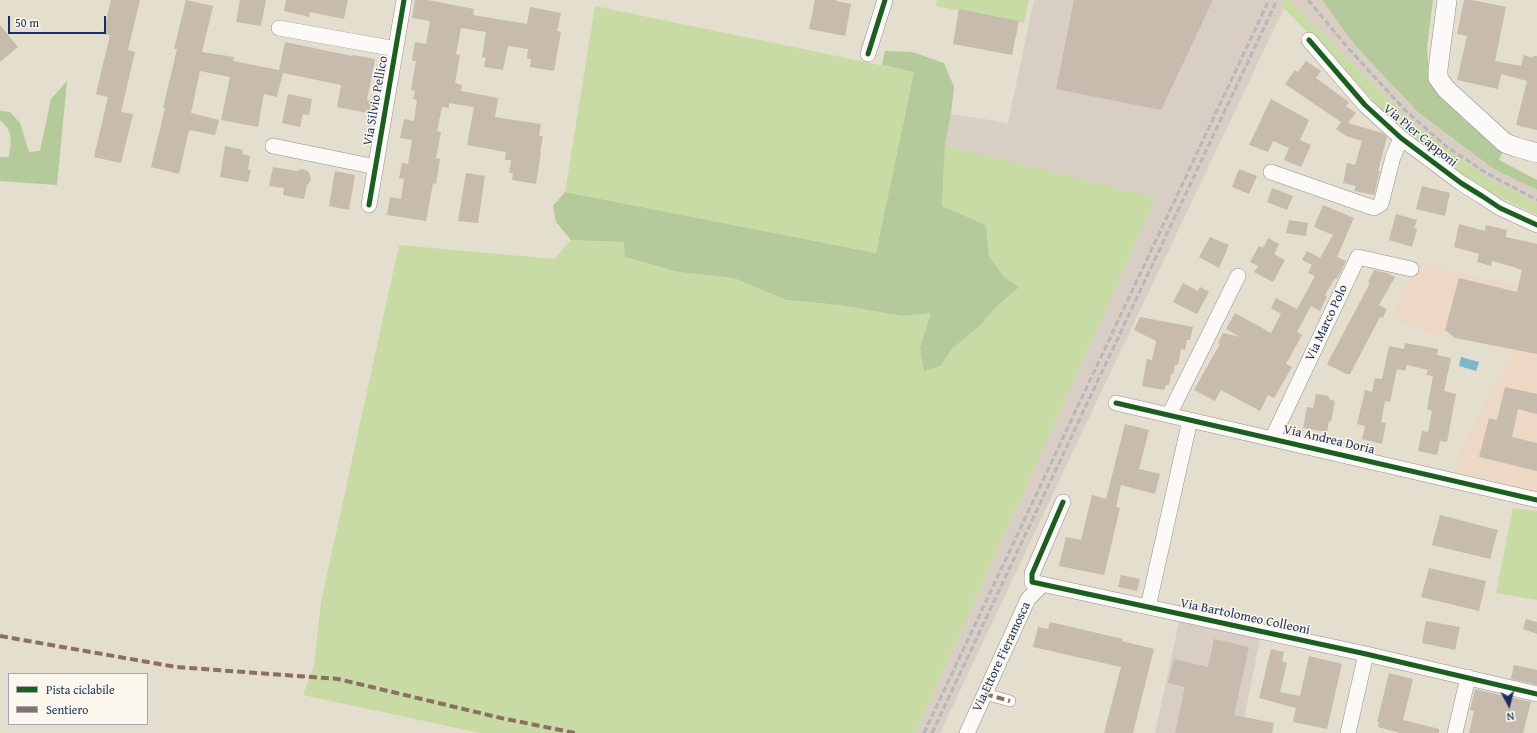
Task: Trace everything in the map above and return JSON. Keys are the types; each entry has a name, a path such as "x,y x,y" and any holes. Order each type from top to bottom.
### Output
{"street":[{"name":"Via Silvio Pellico","path":"369,205 404,0"},
{"path":"868,54 885,0"},
{"path":"1447,0 1438,78 1446,89 1505,143 1537,153"},
{"path":"279,28 396,50"},
{"name":"Via Pier Capponi","path":"1309,40 1365,105 1401,138 1461,183 1500,208 1537,225"},
{"path":"1271,172 1374,208 1381,204 1393,157 1401,138"},
{"path":"273,146 376,167"},
{"name":"Via Marco Polo","path":"1272,439 1358,257 1411,269"},
{"path":"1169,416 1238,276"},
{"name":"Via Andrea Doria","path":"1116,404 1537,500"},
{"path":"1148,607 1190,420"},
{"path":"1043,584 1032,582 1032,574 1063,502"},
{"name":"Via Bartolomeo Colleoni","path":"1043,584 1366,654 1537,694"},
{"name":"Via Ettore Fieramosca","path":"967,733 1028,599 1043,584"},
{"path":"1348,733 1366,654"},
{"path":"1454,733 1468,677"},
{"path":"985,694 1010,701"}],"shaded area":[{"path":"1034,0 1284,0 1282,3 1284,8 940,733 915,733 1156,198 945,145 951,114 1008,123"},
{"path":"1289,0 1322,0 1354,44 1494,169 1537,190 1537,204 1482,175 1408,119"},
{"path":"1415,262 1537,291 1537,491 1461,473 1454,464 1514,350 1455,337 1445,330 1435,336 1392,317"},
{"path":"1179,622 1260,639 1241,733 1155,733"}],"green space":[{"path":"937,0 1029,0 1024,23 936,6"},
{"path":"1284,0 1289,0 1408,119 1482,175 1537,204 1537,215 1478,187 1394,122 1284,8 1282,3"},
{"path":"1322,0 1433,0 1427,47 1429,78 1464,120 1504,147 1499,160 1537,180 1537,190 1494,169 1418,112 1354,44"},
{"path":"595,6 914,72 876,253 565,192"},
{"path":"885,51 912,52 944,63 954,87 945,145 942,206 986,225 989,256 1004,277 1019,287 997,306 980,326 953,348 940,366 924,371 920,347 931,313 902,316 840,305 786,300 734,278 679,272 625,257 624,242 571,240 556,222 553,206 565,192 876,253 914,72 882,65"},
{"path":"67,81 57,185 0,181 0,157 9,157 11,141 8,129 0,120 0,111 10,112 20,123 29,152 40,151 51,99"},
{"path":"945,145 1156,198 915,733 480,733 303,695 314,666 321,602 399,245 554,259 571,240 624,242 679,272 734,278 786,300 840,305 902,316 932,313 920,347 940,366 953,348 980,326 997,306 1004,277 989,256 986,225 942,206"},
{"path":"1513,508 1537,511 1537,600 1496,593"}],"water":[{"path":"1461,357 1479,362 1476,371 1459,366"}],"building":[{"path":"111,0 140,0 128,50 135,52 121,112 133,114 121,163 94,157 108,97 96,94 110,35 103,34"},
{"path":"186,0 213,6 202,52 234,57 233,61 279,70 285,42 352,56 375,59 367,100 376,101 373,114 337,107 341,85 283,73 277,97 264,94 258,127 221,120 230,77 200,71 191,113 219,120 215,135 189,130 179,174 151,167 177,49 174,49"},
{"path":"240,0 266,0 261,26 236,22"},
{"path":"286,0 348,0 344,19 310,12 309,17 284,11"},
{"path":"415,0 428,0 474,9 473,15 527,24 530,7 561,13 557,31 561,32 554,71 530,67 531,59 527,59 528,49 508,46 503,70 484,67 486,58 482,57 486,32 461,28 456,54 460,55 455,83 462,85 461,91 498,98 495,117 541,124 539,136 543,136 536,184 512,180 513,173 509,173 511,160 505,160 506,152 467,145 474,107 449,103 449,108 442,107 437,131 441,132 436,158 440,159 436,184 433,183 426,221 387,215 390,197 401,199 404,179 399,178 402,163 408,164 412,140 400,138 404,119 414,121 417,100 413,99 415,91 411,90 416,61 412,61 415,42 426,44 430,21 412,18"},
{"path":"815,0 837,0 836,1 851,4 845,36 809,29"},
{"path":"1074,0 1213,0 1161,110 1056,89"},
{"path":"1464,0 1472,0 1506,7 1495,61 1521,66 1524,55 1533,58 1533,56 1537,56 1537,130 1516,125 1527,81 1501,74 1498,89 1457,80 1467,36 1457,34"},
{"path":"959,9 1019,21 1012,55 953,44"},
{"path":"0,25 18,47 0,62"},
{"path":"1306,61 1321,71 1316,78 1349,102 1346,106 1356,113 1348,123 1382,133 1387,137 1378,171 1380,171 1374,195 1354,191 1356,186 1343,183 1347,163 1355,165 1362,141 1346,136 1336,129 1341,122 1285,84 1295,70 1298,72"},
{"path":"288,94 312,99 309,115 303,114 300,127 282,123"},
{"path":"1271,99 1309,120 1300,140 1311,145 1301,167 1284,160 1289,148 1273,141 1268,152 1249,145"},
{"path":"225,146 243,150 242,154 250,156 248,170 251,170 248,182 220,177"},
{"path":"273,167 297,171 302,169 308,171 311,177 310,182 307,185 304,199 283,195 284,188 269,186"},
{"path":"1239,169 1257,176 1249,194 1232,187"},
{"path":"335,171 355,175 349,210 329,206"},
{"path":"466,173 485,176 478,223 458,221"},
{"path":"1422,186 1450,193 1445,216 1416,209"},
{"path":"1272,188 1293,196 1287,210 1267,202"},
{"path":"1323,205 1354,218 1337,257 1346,261 1337,279 1335,278 1325,295 1327,296 1320,311 1311,306 1297,332 1302,335 1286,364 1292,367 1274,398 1268,395 1260,411 1221,390 1215,401 1194,390 1220,344 1218,343 1223,333 1240,337 1226,329 1235,313 1271,333 1281,314 1271,308 1276,298 1297,309 1315,276 1308,273 1312,265 1302,260 1307,251 1320,258 1333,235 1314,227"},
{"path":"1396,214 1417,220 1414,228 1417,229 1412,247 1389,240"},
{"path":"1289,220 1308,223 1306,236 1286,233"},
{"path":"1459,224 1485,231 1486,225 1507,230 1506,237 1537,244 1537,354 1455,338 1445,330 1459,278 1517,292 1522,270 1492,261 1491,266 1477,262 1479,254 1454,247"},
{"path":"1210,237 1229,245 1219,268 1199,257"},
{"path":"1268,238 1279,244 1274,254 1285,260 1273,282 1254,272 1258,266 1250,262 1259,246 1263,248"},
{"path":"1374,270 1387,273 1395,277 1379,305 1387,309 1383,318 1380,317 1350,374 1346,374 1327,364 1370,283 1368,282"},
{"path":"1183,283 1198,291 1200,287 1209,292 1197,314 1173,302"},
{"path":"1140,317 1193,327 1190,340 1187,340 1185,350 1181,349 1178,365 1175,365 1173,374 1171,374 1169,385 1166,385 1164,390 1142,386 1147,359 1152,360 1156,341 1134,330"},
{"path":"1405,343 1438,349 1437,355 1451,358 1444,391 1456,394 1447,442 1440,441 1437,455 1418,451 1422,431 1428,432 1432,411 1427,409 1433,376 1426,375 1428,370 1407,365 1405,371 1397,369 1390,402 1385,401 1381,422 1386,423 1382,444 1362,439 1365,426 1357,424 1365,390 1372,392 1375,378 1382,379 1389,346 1404,349"},
{"path":"1505,387 1537,394 1537,414 1518,409 1512,437 1537,443 1537,471 1479,457 1489,418 1497,420"},
{"path":"1316,394 1329,396 1329,399 1335,401 1331,422 1329,421 1327,432 1303,428 1307,407 1313,408"},
{"path":"1125,424 1149,430 1139,469 1160,474 1155,494 1121,485 1116,507 1120,508 1104,575 1059,566 1066,537 1081,540 1092,495 1106,499"},
{"path":"1440,515 1498,530 1490,559 1432,545"},
{"path":"1429,568 1486,581 1479,611 1421,597"},
{"path":"1121,575 1140,579 1137,591 1118,587"},
{"path":"1526,619 1537,622 1537,634 1523,629"},
{"path":"1426,621 1460,627 1455,650 1422,643"},
{"path":"1050,622 1123,639 1122,641 1154,649 1133,733 1104,733 1121,667 1033,647 1038,627 1048,629"},
{"path":"1214,639 1249,647 1234,715 1274,723 1272,733 1175,733 1185,687 1168,683 1174,659 1208,667"},
{"path":"1271,649 1284,652 1282,661 1287,663 1280,692 1300,696 1309,656 1342,664 1327,729 1293,722 1296,708 1259,698"},
{"path":"1514,665 1537,670 1537,685 1511,679"},
{"path":"1389,673 1413,679 1403,720 1439,729 1439,733 1400,733 1378,727 1379,722 1377,722"},
{"path":"1475,689 1531,702 1523,733 1469,733 1474,711 1470,710"}],"railway":[{"path":"924,733 1269,0"},
{"path":"932,733 1277,0"},
{"path":"1308,0 1349,49 1405,110 1447,147 1488,174 1537,200"}],"marked path":[{"path":"0,636 176,667 338,679 501,718 575,733"},
{"path":"985,694 1010,701"}],"cycle path":[{"path":"369,205 404,0"},
{"path":"868,54 885,0"},
{"path":"1309,40 1365,105 1401,138 1461,183 1500,208 1537,225"},
{"path":"1116,403 1537,500"},
{"path":"1063,502 1032,574 1032,582 1366,654 1537,694"}]}
